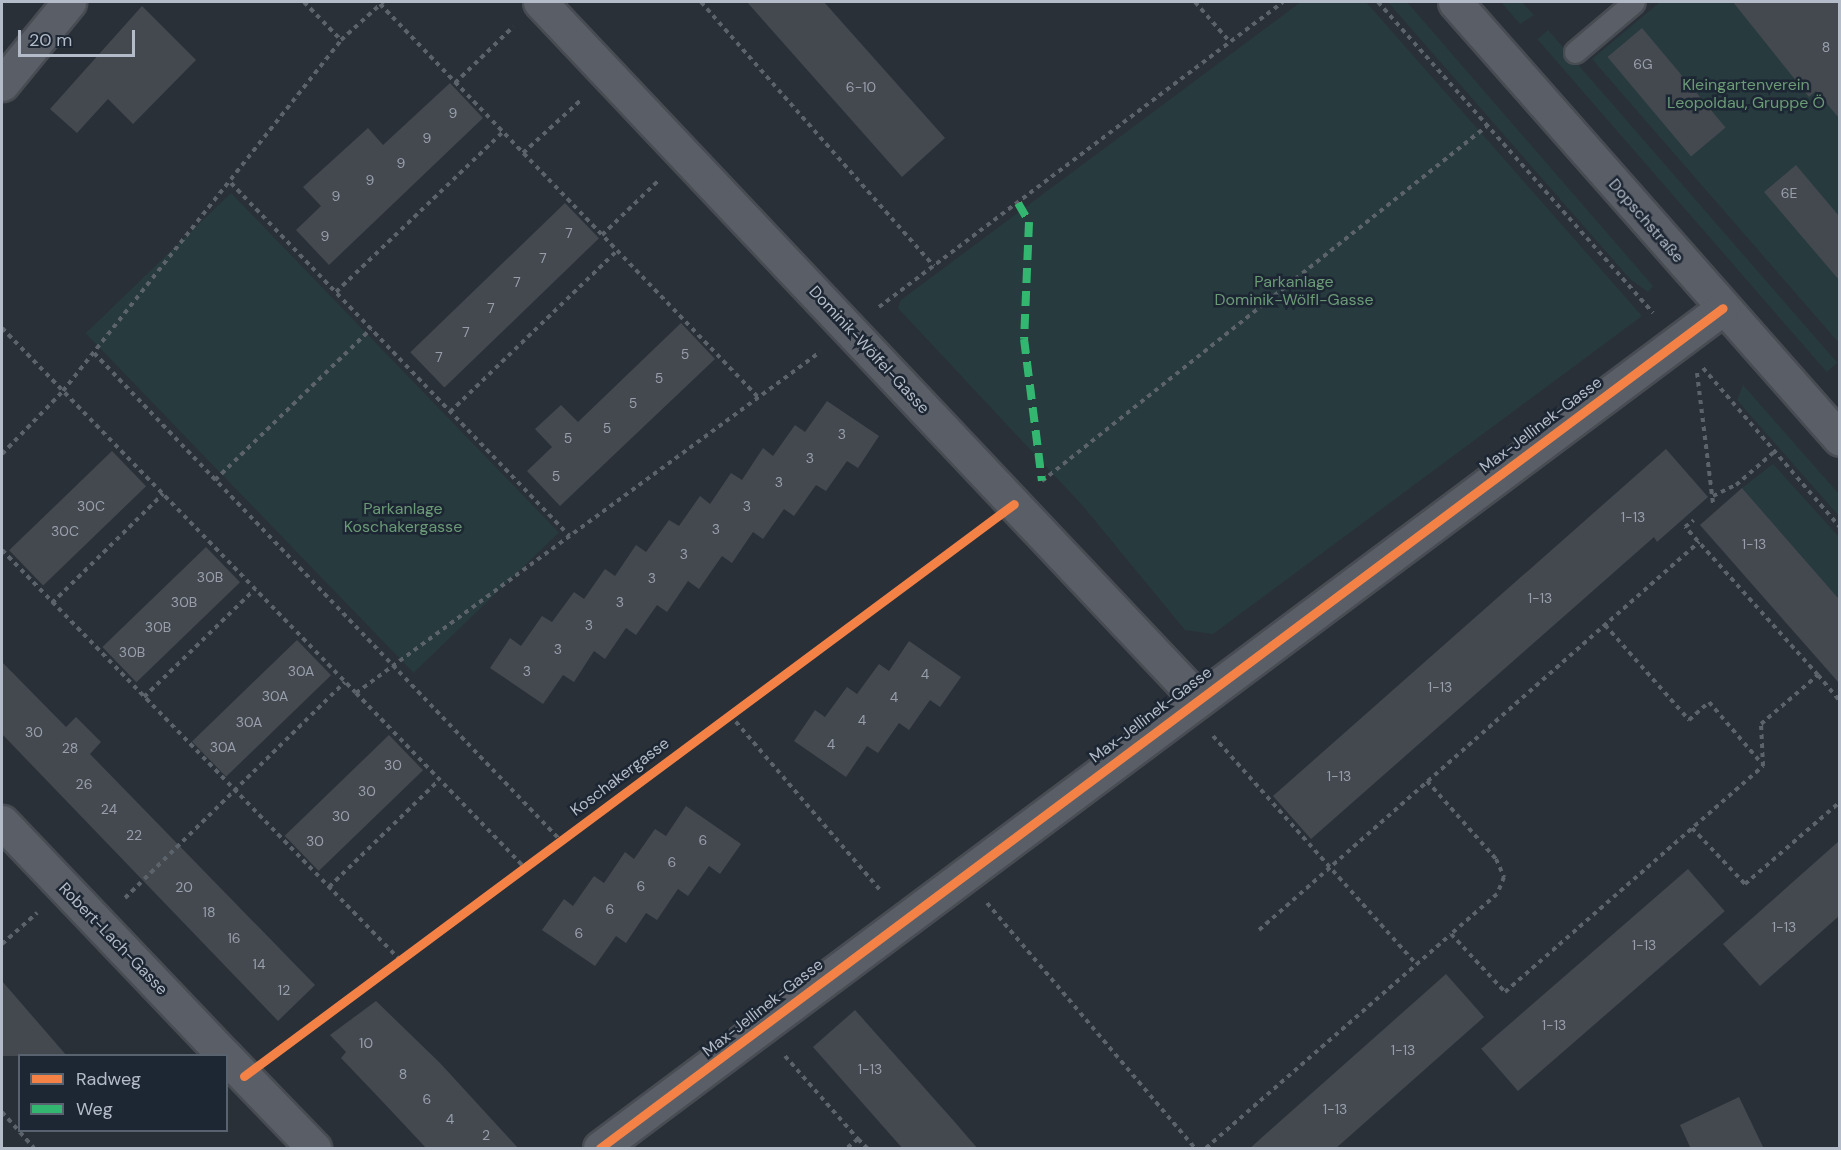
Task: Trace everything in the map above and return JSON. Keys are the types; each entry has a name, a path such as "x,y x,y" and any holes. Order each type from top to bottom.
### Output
{"street":[{"path":"2,84 69,2"},
{"name":"Dopschstraße","path":"1455,2 1839,439"},
{"name":"Dominik-Wölfel-Gasse","path":"531,10 608,75 685,155 1014,504 1192,703"},
{"name":"Max-Jellinek-Gasse","path":"600,1149 1192,703 1722,308"},
{"name":"Robert-Lach-Gasse","path":"2,822 224,1054"},
{"name":"Robert-Lach-Gasse","path":"228,1058 314,1149"}],"lane":[{"path":"1575,52 1634,2"}],"path":[{"path":"304,2 341,40"},
{"path":"701,2 934,266"},
{"path":"1195,2 1230,42"},
{"path":"356,693 758,398 1283,2"},
{"path":"1378,2 1678,341"},
{"path":"2,454 63,391 231,183 341,40 381,3 758,398"},
{"path":"455,82 531,10"},
{"path":"523,153 608,75"},
{"path":"1014,504 1487,126"},
{"path":"336,292 503,132"},
{"path":"602,235 685,155"},
{"path":"231,183 569,536"},
{"path":"450,412 617,251"},
{"path":"2,328 524,867"},
{"path":"215,480 371,329"},
{"path":"94,353 560,840"},
{"path":"1713,503 1696,360 1839,527"},
{"path":"1713,495 1736,485 1774,452"},
{"path":"52,603 164,494"},
{"path":"1694,520 1685,527 1839,701"},
{"path":"1259,930 1699,542"},
{"path":"2,550 400,960"},
{"path":"144,697 255,588"},
{"path":"1605,625 1689,720 1709,702 1763,766"},
{"path":"1763,766 1761,724 1818,675"},
{"path":"99,924 345,682"},
{"path":"1192,703 1329,868 1416,964"},
{"path":"720,722 739,708"},
{"path":"730,715 905,919"},
{"path":"1451,934 1505,992 1763,766"},
{"path":"329,887 439,780"},
{"path":"1206,1149 1497,894 1504,877 1496,859 1427,781"},
{"path":"1692,828 1745,884 1839,802"},
{"path":"514,874 533,861"},
{"path":"963,875 1195,1149"},
{"path":"2,944 66,889"},
{"path":"391,967 409,953"},
{"path":"761,1028 867,1149"},
{"path":"2,1112 18,1130"},
{"path":"19,1132 34,1149"},
{"path":"847,1149 858,1138"}],"green space":[{"name":"Parkanlage Dominik-Wölfl-Gasse","path":"1301,2 1366,2 1642,316 1213,634 1185,630 1083,506 898,308 901,300"},
{"path":"1388,2 1407,2 1653,286 1648,292 1630,279"},
{"path":"1501,2 1522,2 1534,15 1520,24"},
{"name":"Kleingartenverein Leopoldau, Gruppe Ö","path":"1660,2 1839,2 1839,343 1592,59"},
{"path":"1548,30 1837,363 1827,372 1537,39"},
{"name":"Parkanlage Koschakergasse","path":"231,193 559,533 414,673 86,333"},
{"path":"1743,385 1839,494 1839,516 1737,400"},
{"path":"1773,464 1839,537 1839,599 1742,488"}],"building":[{"path":"747,2 824,2 945,138 902,177"},
{"path":"1733,2 1839,2 1839,118 1816,91 1809,97"},
{"path":"142,6 196,60 133,124 108,99 77,133 50,109"},
{"path":"1642,28 1726,128 1691,157 1608,57"},
{"path":"450,83 483,118 329,265 296,230 321,206 303,187 368,128 383,145"},
{"path":"1796,165 1839,216 1839,280 1764,192"},
{"path":"565,203 599,238 444,388 410,352"},
{"path":"681,323 715,359 560,506 527,471 552,447 535,429 561,405 578,422"},
{"path":"827,401 879,436 858,468 847,461 826,491 816,485 794,516 784,509 763,539 753,532 732,563 722,556 699,589 688,581 667,612 657,605 636,635 626,628 605,659 594,651 574,682 563,675 543,704 490,668 510,638 521,646 542,616 552,622 574,592 584,599 605,569 615,576 636,545 646,552 669,520 679,526 700,496 710,504 731,473 742,480 763,448 773,456 795,425 805,432"},
{"path":"1666,449 1708,497 1657,542 1654,537 1311,839 1273,796"},
{"path":"112,451 146,486 43,586 9,550"},
{"path":"1742,488 1839,599 1839,683 1700,525"},
{"path":"206,547 240,582 136,682 102,647"},
{"path":"297,640 331,675 226,777 192,741"},
{"path":"909,641 961,677 940,707 930,700 909,730 899,723 878,753 867,746 846,777 794,741 815,710 825,717 847,687 857,694 879,664 889,671"},
{"path":"2,662 66,727 76,717 101,742 90,754 315,985 278,1021 2,734"},
{"path":"389,735 423,770 319,871 285,836"},
{"path":"686,806 741,844 720,874 709,866 688,896 678,889 657,920 646,913 626,943 616,936 595,966 542,930 564,899 573,906 594,876 604,883 625,852 634,859 655,829 666,836"},
{"path":"1839,841 1839,916 1760,986 1723,944"},
{"path":"1688,869 1725,911 1518,1091 1481,1049"},
{"path":"1446,974 1484,1017 1335,1149 1249,1149"},
{"path":"2,981 65,1054 2,1056"},
{"path":"376,1001 440,1063 519,1149 427,1149 341,1058 346,1052 330,1035"},
{"path":"855,1010 978,1149 903,1149 813,1047"},
{"path":"1739,1097 1764,1149 1691,1149 1680,1125"}],"marked path":[{"path":"1018,203 1029,222 1024,339 1042,481"}],"cycle path":[{"path":"600,1148 1723,308"},
{"name":"Koschakergasse","path":"244,1076 1014,504"}]}
